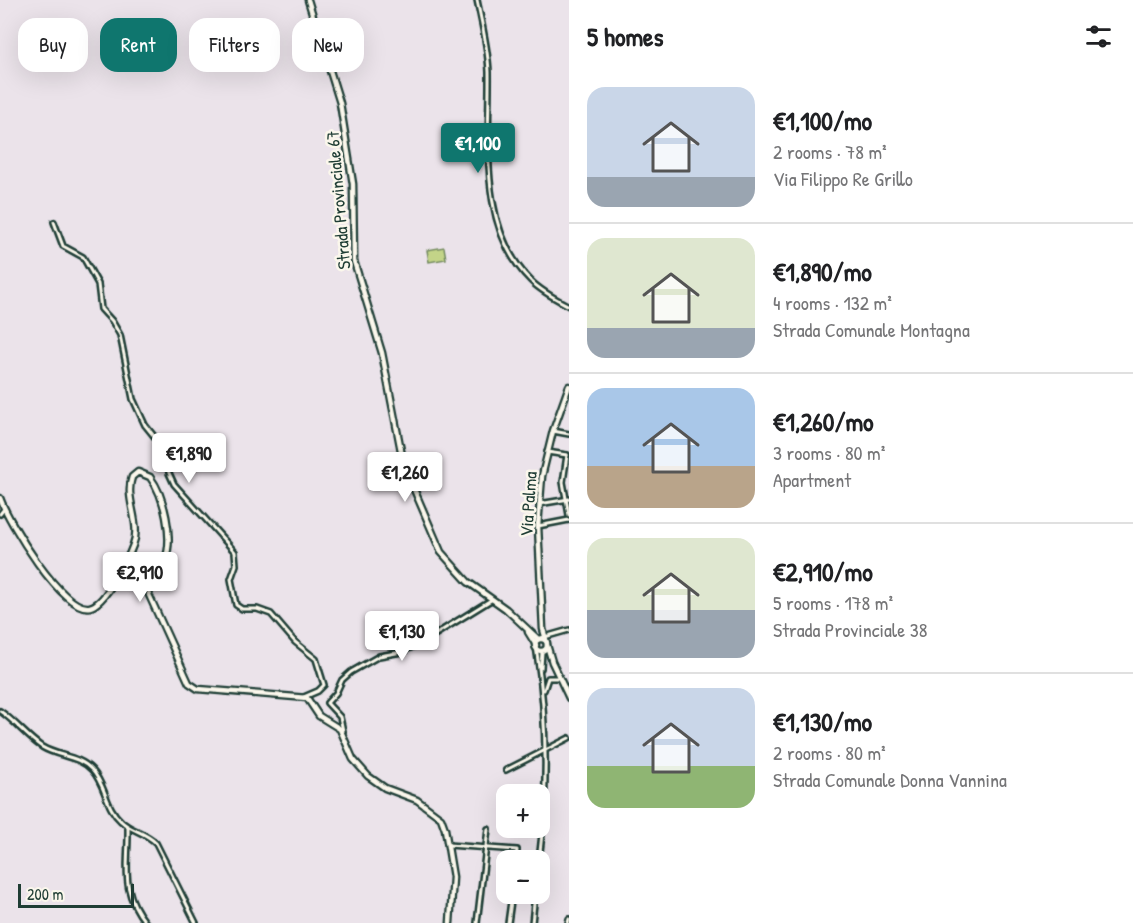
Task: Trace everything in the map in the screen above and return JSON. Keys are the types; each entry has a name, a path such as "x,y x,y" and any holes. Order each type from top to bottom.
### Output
{"street":[{"name":"Strada Provinciale 67","path":"308,0 340,103 353,184 354,261 382,354 404,466 415,497 441,552 468,582 547,644"},
{"path":"477,0 487,52 488,163 498,220 527,276 538,288 569,306"},
{"path":"0,498 4,509 48,577 80,606 91,607 105,596 134,545 135,527 130,482 138,472 146,474 154,481 160,499 168,543 165,559 149,595 191,686 304,697 318,691 324,685 316,659 296,642 271,614 236,606 231,579 236,565 235,552 202,518 171,478 166,451 145,424 133,399 120,335 112,321 100,309 98,284 83,257 63,246 54,222"},
{"name":"Via Palma","path":"543,628 539,504 547,452 569,386"},
{"path":"553,431 569,434"},
{"path":"547,452 568,455 563,482 569,515"},
{"path":"539,504 568,500"},
{"path":"0,514 4,509"},
{"path":"538,526 569,520"},
{"path":"450,923 453,877 445,829 438,814 417,800 385,788 368,776 353,759 343,733 340,717 327,703 336,693 342,680 379,656 402,652 423,642 492,599"},
{"path":"525,627 536,645 552,662"},
{"path":"540,850 543,829 543,694 536,645 541,638 543,628 555,633"},
{"path":"541,638 569,630"},
{"path":"541,672 543,651 555,633"},
{"path":"547,644 552,662 569,698"},
{"path":"543,694 548,678 559,678"},
{"path":"304,697 320,716 343,733"},
{"path":"0,711 43,747 74,758 92,769 103,786 113,812 128,827 149,836 156,843 196,923"},
{"path":"506,770 569,738"},
{"path":"128,827 125,873 127,887 132,902 146,923"},
{"path":"477,923 488,829"},
{"path":"449,847 517,850"},
{"path":"508,923 511,904"},
{"path":"532,923 534,904"}],"green space":[{"path":"444,247 446,259 429,262 427,250"}]}
